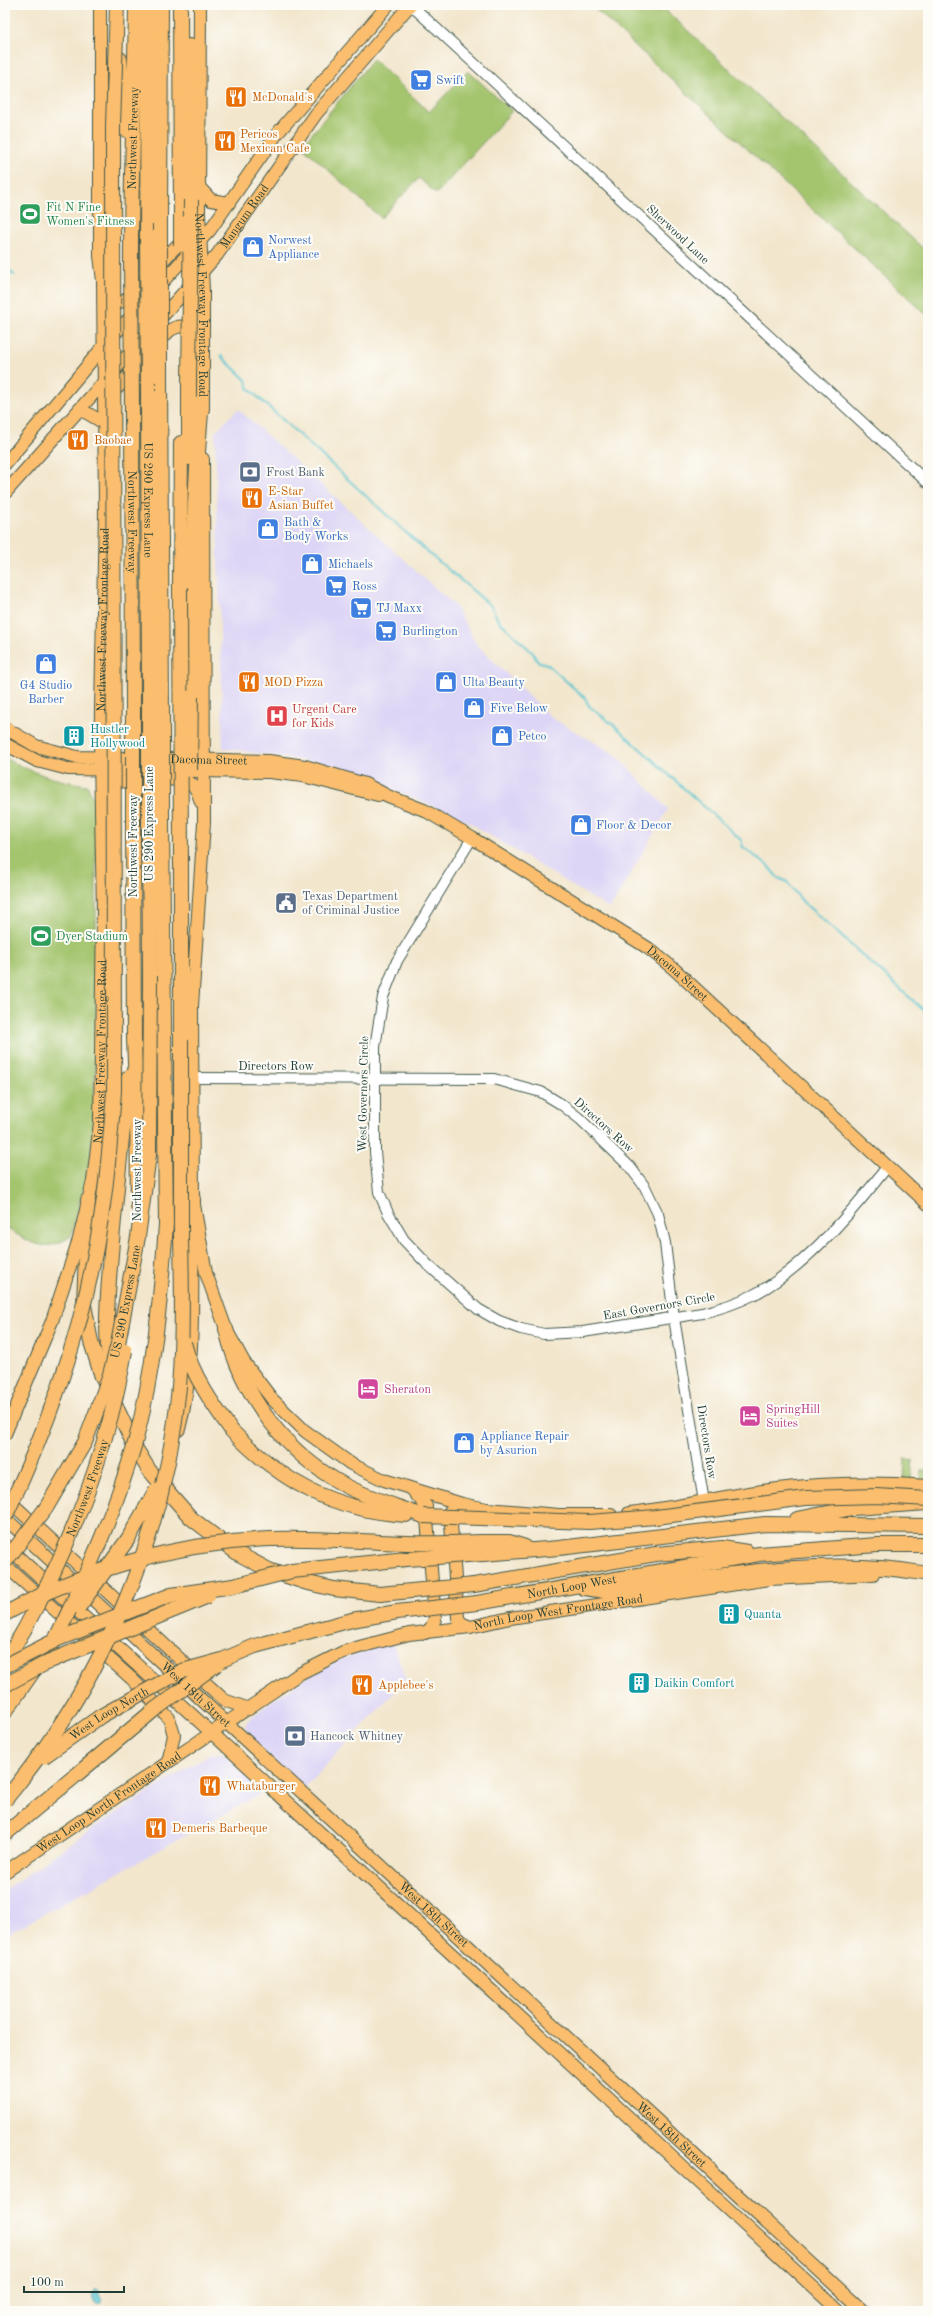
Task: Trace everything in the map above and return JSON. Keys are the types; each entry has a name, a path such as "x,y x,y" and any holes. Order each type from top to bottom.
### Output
{"highway":[{"path":"116,5 126,135 131,166"},
{"path":"5,1518 40,1439 58,1390 83,1307 101,1220 110,1155 114,1091 113,126 116,5"},
{"name":"Northwest Freeway","path":"5,1662 24,1630 71,1537 92,1479 125,1352 133,1295 138,1190 134,1039 131,255 131,166 135,99 136,5"},
{"name":"US 290 Express Lane","path":"5,1563 46,1508 70,1471 85,1442 100,1405 118,1344 145,1192 150,1118 155,710 148,391 148,5"},
{"path":"161,5 160,377 155,710 162,821 165,1201 166,1224 178,1317 185,1349 198,1378 213,1406 232,1432 274,1470 320,1495 351,1507 378,1513 589,1522 656,1517 806,1498 877,1496 928,1499"},
{"path":"160,112 167,94 175,5"},
{"path":"5,1800 65,1719 112,1633 130,1590 149,1535 169,1457 179,1387 182,1322 180,5"},
{"path":"180,587 185,570 189,479 191,200 189,5"},
{"path":"181,872 192,746 191,602 198,452 202,401"},
{"path":"124,1424 109,1360 107,1301 120,1149 134,1039"},
{"path":"5,1712 128,1539 162,1478 174,1445 188,1381 191,1348 190,1247 193,1199"},
{"path":"88,1200 84,1305 91,1342 102,1377 124,1424 140,1454 169,1495 190,1518 237,1553 269,1570 304,1582 334,1589 380,1594 474,1585 656,1554 722,1548 759,1554"},
{"path":"51,1646 106,1531 135,1443 149,1376 159,1303 166,1224"},
{"path":"226,1329 230,1349 246,1385 262,1411 279,1432 301,1454 345,1485 366,1495 423,1516"},
{"path":"5,1614 67,1584 113,1566 161,1553 213,1544 271,1539 407,1543 535,1550 765,1524 853,1508 928,1503"},
{"path":"765,1524 928,1526"},
{"path":"5,1551 28,1531"},
{"name":"North Loop West","path":"222,1660 255,1646 352,1620 397,1612 477,1603 759,1554 877,1545 928,1545"},
{"path":"5,1666 58,1639 171,1595 233,1586 292,1571 483,1548"},
{"path":"574,1586 605,1591 757,1571 810,1568 896,1569 925,1574"},
{"path":"5,1685 50,1661 233,1586"},
{"path":"5,1834 154,1710 222,1660"},
{"name":"West Loop North","path":"5,1784 101,1716 182,1671 222,1660"}],"main road":[{"name":"Northwest Freeway Frontage Road","path":"5,1434 65,1284 80,1239 93,1180 100,1122 102,1054 101,765 105,510 102,384 103,281 100,256 100,5"},
{"name":"Northwest Freeway Frontage Road","path":"200,5 199,242 203,290 202,401 205,595 203,765 204,813 194,949 193,1199 206,1273 226,1329 244,1362 272,1399 305,1431 351,1464 384,1480 410,1489"},
{"name":"Mangum Road","path":"5,464 102,348 199,242 276,135 388,5"},
{"name":"Mangum Road","path":"5,493 37,459 217,255 308,126 410,5"},
{"path":"335,65 348,77"},
{"path":"200,188 211,200 228,202"},
{"path":"103,281 108,296 114,303 119,304 125,301 185,236 199,213"},
{"path":"79,410 103,417 110,397 121,383 169,331 176,326 183,326 192,330 202,339"},
{"path":"20,445 37,459"},
{"name":"Dacoma Street","path":"5,728 47,750 77,757 101,765"},
{"name":"Dacoma Street","path":"5,744 37,760 68,769 101,765 203,765 269,762 365,784 388,796 424,810 472,838 648,948 662,959 928,1204"},
{"path":"102,859 109,792 111,786 118,782 176,780 191,784 195,788 204,813"},
{"path":"410,1489 462,1504 523,1512 611,1515 704,1502 770,1490 853,1484 928,1486"},
{"path":"410,1489 424,1500 426,1506 435,1619 431,1628 425,1633"},
{"path":"5,1497 224,1700 236,1706 249,1708"},
{"path":"462,1504 453,1507 450,1511 458,1618 461,1623 470,1627"},
{"name":"West 18th Street","path":"5,1518 863,2311"},
{"name":"West 18th Street","path":"5,1545 213,1734 839,2311"},
{"path":"5,1563 132,1679 169,1718 174,1734 168,1762"},
{"name":"North Loop West Frontage Road","path":"213,1734 299,1674 343,1652 409,1634 470,1627 510,1618 770,1580 850,1574 925,1574"},
{"name":"West Loop North Frontage Road","path":"5,1872 168,1762 213,1734"},
{"path":"266,1783 280,1773"},
{"path":"498,1996 509,1985"},
{"path":"627,2116 638,2104"}],"street":[{"name":"Sherwood Lane","path":"410,5 928,483"},
{"name":"West Governors Circle","path":"427,1264 404,1240 388,1213 380,1192 375,1152 375,1047 383,997 397,961 472,838"},
{"name":"Directors Row","path":"193,1078 494,1079 541,1092 561,1104 580,1119 630,1166 648,1193 658,1214 665,1243 674,1318 704,1502"},
{"name":"East Governors Circle","path":"427,1264 478,1309 500,1321 521,1329 544,1334 582,1332 674,1318 720,1308 752,1296 773,1284 798,1265 821,1243 887,1167"}],"shaded area":[{"path":"238,409 455,606 477,645 552,718 616,755 668,809 610,909 467,821 339,766 223,748 215,432"},
{"path":"392,1642 406,1679 303,1790 248,1735 245,1727 247,1721 270,1702 309,1676 347,1657"},
{"path":"211,1753 223,1754 264,1792 13,1931 5,1939 5,1890 87,1832"}],"green space":[{"path":"591,5 660,5 928,253 928,316"},
{"path":"373,59 429,112 468,71 512,111 436,194 419,178 381,218 302,146"},
{"path":"5,758 45,776 87,785 96,804 96,1054 92,1155 71,1236 53,1245 37,1244 5,1227"},
{"path":"905,1459 913,1460 911,1480 904,1480"},
{"path":"921,1470 928,1470 928,1482 923,1481 921,1477"}],"water":[{"path":"95,2290 99,2290 99,2295 103,2299 99,2304 94,2302 92,2295"}],"waterway":[{"path":"5,267 14,275"},
{"path":"221,356 246,380 249,389 423,548 491,606 498,620 533,653 537,661 547,664 585,698 589,706 616,727 741,840 743,847 768,866 778,878 786,881 803,902 928,1014"}],"place":[{"name":"Swift","path":"421,80"},
{"name":"McDonald's","path":"236,97"},
{"name":"Pericos Mexican Cafe","path":"225,141"},
{"name":"Fit N Fine Women's Fitness","path":"30,214"},
{"name":"Norwest Appliance","path":"253,247"},
{"name":"Baobae","path":"78,440"},
{"name":"Frost Bank","path":"250,472"},
{"name":"E-Star Asian Buffet","path":"252,498"},
{"name":"Bath & Body Works","path":"268,529"},
{"name":"Michaels","path":"312,564"},
{"name":"Ross","path":"336,586"},
{"name":"TJ Maxx","path":"361,608"},
{"name":"Burlington","path":"386,631"},
{"name":"G4 Studio Barber","path":"46,664"},
{"name":"MOD Pizza","path":"249,682"},
{"name":"Ulta Beauty","path":"446,682"},
{"name":"Five Below","path":"474,708"},
{"name":"Urgent Care for Kids","path":"277,716"},
{"name":"Hustler Hollywood","path":"74,736"},
{"name":"Petco","path":"502,736"},
{"name":"Floor & Decor","path":"581,825"},
{"name":"Texas Department of Criminal Justice","path":"286,903"},
{"name":"Dyer Stadium","path":"41,936"},
{"name":"Sheraton","path":"368,1389"},
{"name":"SpringHill Suites","path":"750,1416"},
{"name":"Appliance Repair by Asurion","path":"464,1443"},
{"name":"Quanta","path":"729,1614"},
{"name":"Daikin Comfort","path":"639,1683"},
{"name":"Applebee's","path":"362,1685"},
{"name":"Hancock Whitney","path":"295,1736"},
{"name":"Whataburger","path":"210,1786"},
{"name":"Demeris Barbeque","path":"156,1828"}]}
